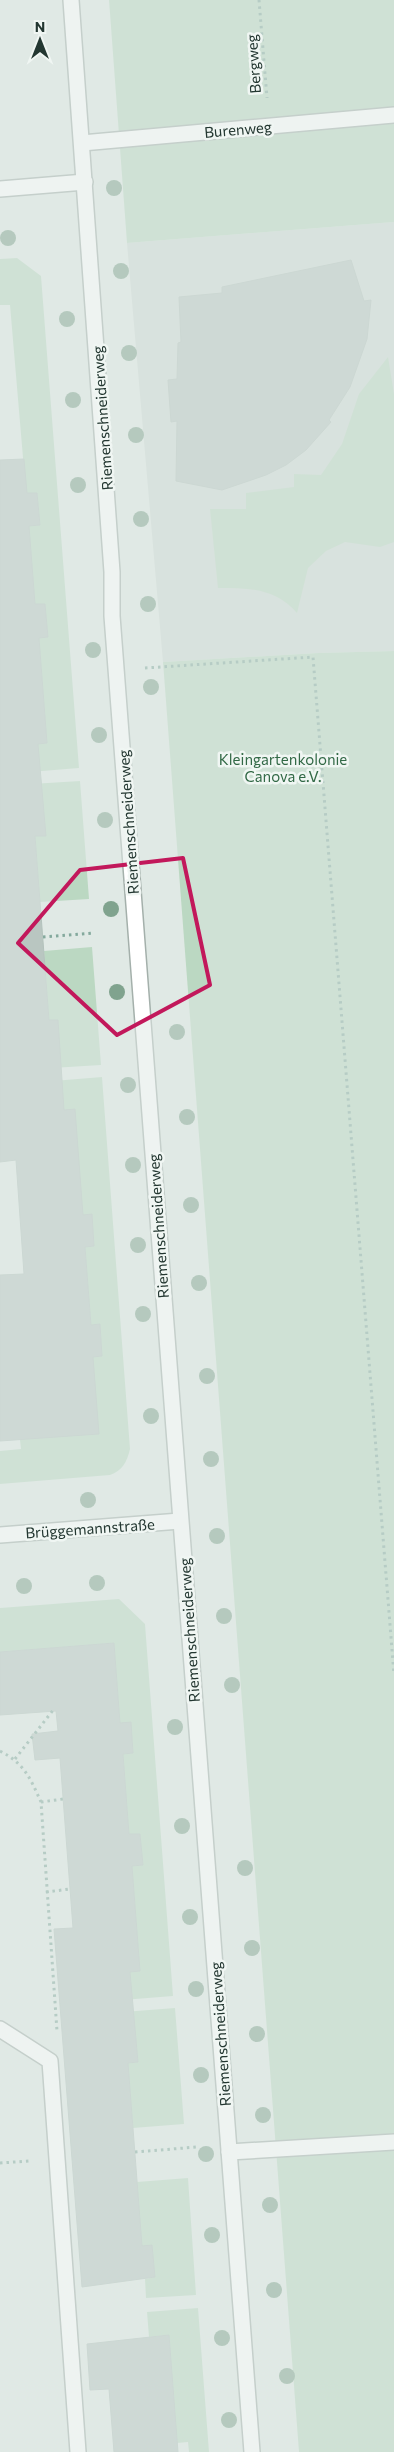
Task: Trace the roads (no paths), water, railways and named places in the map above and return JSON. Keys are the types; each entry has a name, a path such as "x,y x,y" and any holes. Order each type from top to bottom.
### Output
{"street":[{"name":"Riemenschneiderweg","path":"71,0 112,572 112,616 252,2452"},
{"name":"Burenweg","path":"82,143 394,115"},
{"path":"0,189 85,182"},
{"name":"Brüggemannstraße","path":"0,1536 180,1521"},
{"path":"0,2029 50,2061 78,2452"},
{"path":"229,2152 394,2142"}],"park label":[{"name":"Kleingartenkolonie Canova e.V.","path":"283,768"}]}
